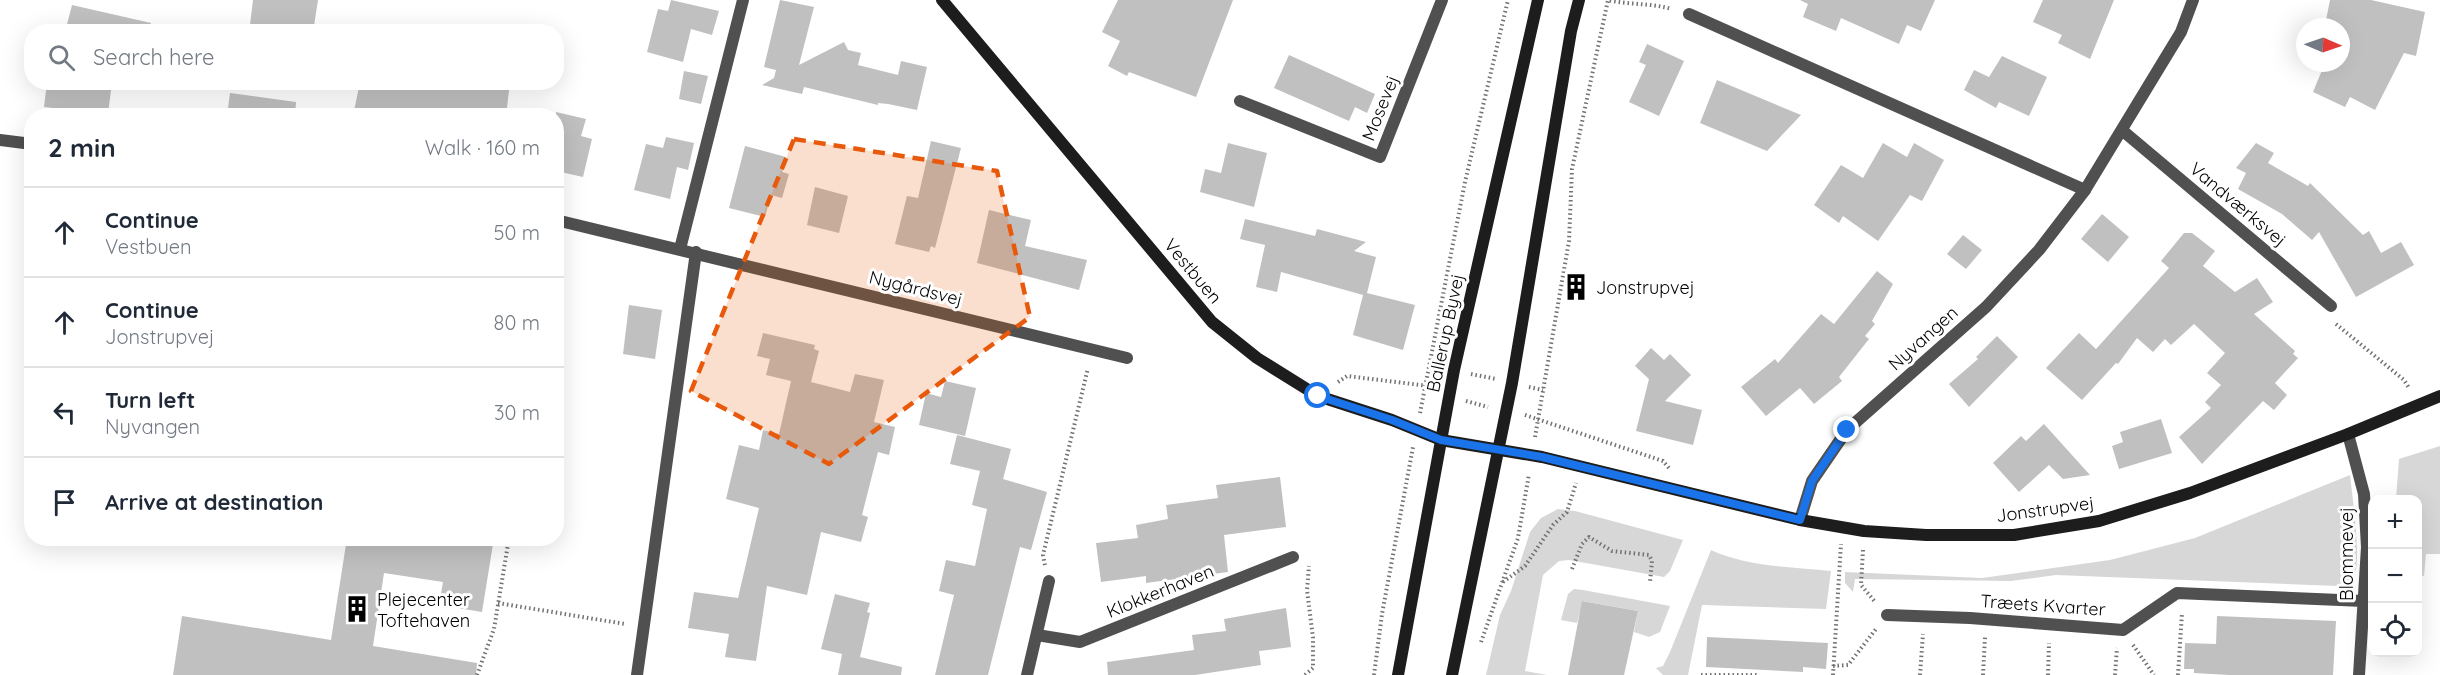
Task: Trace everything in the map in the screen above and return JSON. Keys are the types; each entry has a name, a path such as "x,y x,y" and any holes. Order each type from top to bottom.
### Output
{"street":[{"path":"680,249 743,0"},
{"name":"Vestbuen","path":"942,0 1212,322 1257,358 1318,396 1441,440 1498,451"},
{"name":"Mosevej","path":"1240,102 1380,156 1442,0"},
{"name":"Ballerup Byvej","path":"1398,675 1454,370 1538,0"},
{"path":"1452,675 1512,383 1571,31 1579,0"},
{"name":"Nyvangen","path":"1800,520 1812,481 1847,430 1986,307 2039,250 2085,190 2123,131 2181,32 2193,0"},
{"path":"1689,14 2085,190"},
{"name":"Vandværksvej","path":"2123,131 2331,306"},
{"path":"0,140 24,143"},
{"name":"Nygårdsvej","path":"564,222 1127,358"},
{"path":"637,675 696,252"},
{"name":"Jonstrupvej","path":"1498,451 1532,455 1800,520 1864,531 1926,535 2014,535 2099,521 2190,493 2348,434 2440,396"},
{"name":"Blommevej","path":"2348,434 2364,494 2367,547 2359,675"},
{"name":"Klokkerhaven","path":"1037,635 1080,642 1293,557"},
{"path":"1027,675 1048,581"},
{"name":"Træets Kvarter","path":"1887,615 1986,619 2123,630 2176,593 2364,602"}],"path":[{"path":"1374,675 1382,614 1465,182 1508,0"},
{"path":"1479,650 1518,538 1569,241 1572,169 1608,0 1654,4"},
{"path":"2331,306 2331,320 2404,380 2418,405"},
{"path":"1048,581 1043,555 1092,349"},
{"path":"1431,364 1543,390"},
{"path":"1502,582 1525,566 1552,525 1567,512 1581,467"},
{"path":"1833,675 1842,527"},
{"path":"1833,666 1848,665 1887,615 1861,585 1864,531"},
{"path":"1572,569 1582,544 1589,537 1612,551 1649,555 1652,561 1650,582"},
{"path":"477,675 494,629 508,546"},
{"path":"1293,557 1306,552 1311,571 1307,590 1313,638 1313,668 1305,675"},
{"path":"498,603 644,627"},
{"path":"2178,675 2182,609"},
{"path":"1920,675 1924,616"},
{"path":"1983,675 1986,619"},
{"path":"2048,675 2049,624"},
{"path":"2115,675 2116,654 2123,630"},
{"path":"2123,630 2154,675"},
{"path":"1701,675 1757,675"}],"highlighted area":[{"path":"794,139 997,171 1030,317 829,464 691,391"}],"shaded area":[{"path":"2440,446 2440,554 2426,554 2424,576 2422,576 2422,495 2396,495 2399,459"},
{"path":"2350,475 2356,527 2356,568 2351,580 2338,586 2056,575 2011,581 1855,579 1853,592 1845,583 1845,572 1982,578 2110,560 2195,538"},
{"path":"1558,509 1575,511 1683,540 1670,571 1664,577 1569,560 1559,561 1543,575 1525,671 1547,675 1486,675 1500,615 1511,591 1530,532 1541,518"},
{"path":"1711,550 1755,563 1831,571 1826,609 1702,605 1688,675 1663,675 1656,668 1663,666 1670,652"},
{"path":"1574,589 1670,606 1660,632 1649,637 1634,632 1638,611 1583,601 1577,623 1561,620 1568,594"}],"building":[{"path":"253,0 318,0 314,24 250,24"},
{"path":"671,0 719,11 712,35 691,29 683,62 647,52 658,9 668,11"},
{"path":"780,0 814,7 799,65 844,42 848,50 861,53 858,65 898,75 901,61 927,67 917,110 888,104 878,103 878,105 804,87 802,94 762,85 774,78 776,70 764,67"},
{"path":"1118,0 1233,0 1196,97 1129,72 1127,76 1108,66 1120,41 1102,32"},
{"path":"1800,0 1935,0 1921,31 1907,25 1899,44 1841,18 1836,31 1803,17 1808,4"},
{"path":"2043,0 2114,0 2090,59 2058,43 2062,35 2033,22"},
{"path":"2330,0 2371,0 2425,12 2416,56 2404,53 2375,110 2350,97 2345,107 2313,92 2321,72 2350,72 2350,18 2326,18"},
{"path":"72,5 151,23 151,24 67,24"},
{"path":"1647,44 1684,61 1659,116 1629,102 1646,65 1639,62"},
{"path":"1289,55 1375,94 1367,113 1355,107 1349,121 1274,88"},
{"path":"2002,56 2047,77 2029,116 1999,102 1996,108 1964,90 1974,70 1989,77"},
{"path":"684,71 708,76 701,104 679,99"},
{"path":"1717,80 1801,115 1767,151 1700,123"},
{"path":"46,90 111,90 109,108 44,107"},
{"path":"358,90 509,90 507,108 355,108"},
{"path":"230,93 296,102 296,108 228,108"},
{"path":"564,114 586,119 581,136 592,139 583,177 564,173"},
{"path":"666,137 694,143 688,170 677,167 670,199 634,190 646,144 663,148"},
{"path":"931,141 961,148 935,248 931,246 929,252 895,244 907,196 918,198"},
{"path":"1228,143 1267,153 1254,207 1200,192 1205,169 1221,173"},
{"path":"1883,143 1907,157 1914,143 1944,160 1922,201 1910,195 1878,241 1843,216 1839,223 1814,205 1841,165 1863,178"},
{"path":"2256,143 2274,153 2268,163 2308,186 2310,183 2363,235 2369,231 2381,253 2401,242 2414,265 2356,297 2319,232 2312,240 2282,214 2238,189 2246,173 2236,168"},
{"path":"745,146 786,157 782,172 789,174 782,198 771,195 765,217 729,208"},
{"path":"815,187 848,196 839,233 807,225"},
{"path":"989,210 1031,220 1025,246 1087,260 1079,290 977,263"},
{"path":"2102,214 2129,237 2108,262 2081,239"},
{"path":"1245,219 1315,236 1317,229 1366,242 1354,251 1376,257 1367,293 1415,305 1403,350 1353,335 1363,295 1281,272 1277,292 1256,287 1265,245 1240,239"},
{"path":"2184,233 2192,233 2215,251 2203,266 2235,292 2257,278 2273,302 2254,314 2295,351 2293,354 2298,358 2275,383 2287,395 2274,410 2263,401 2202,464 2179,437 2211,408 2205,402 2221,385 2207,373 2225,353 2194,324 2171,345 2165,339 2153,352 2137,338 2118,364 2116,363 2082,400 2046,368 2079,333 2096,349 2169,268 2161,261"},
{"path":"1963,235 1982,250 1966,269 1947,254"},
{"path":"1877,271 1893,284 1872,321 1875,324 1865,336 1869,339 1839,377 1842,381 1814,404 1800,388 1766,416 1741,387 1775,359 1778,363 1821,314 1834,324"},
{"path":"629,305 662,310 655,359 623,354"},
{"path":"763,333 815,345 814,349 819,351 811,382 850,392 855,374 884,380 874,422 895,427 889,455 878,452 862,515 868,517 861,542 821,532 807,595 767,586 756,661 725,657 729,634 688,628 694,592 738,598 759,508 726,499 739,445 759,450 763,430 779,434 791,381 766,375 770,359 757,356"},
{"path":"1997,336 2018,357 1969,407 1949,384 1978,359 1976,357"},
{"path":"1651,348 1664,360 1670,354 1691,375 1665,401 1702,410 1693,445 1636,431 1649,379 1635,366"},
{"path":"945,381 976,388 965,436 919,425 926,393 941,397"},
{"path":"2161,419 2172,453 2119,469 2112,446 2123,442 2120,432"},
{"path":"2044,424 2090,475 2063,479 2049,465 2019,492 1993,463 2021,436 2026,441"},
{"path":"957,435 1011,449 1003,479 1047,492 1031,550 1020,547 988,675 935,675 954,595 939,591 946,560 975,566 987,509 972,505 980,471 950,464"},
{"path":"1280,477 1286,527 1224,535 1228,572 1146,583 1146,576 1101,582 1096,543 1138,538 1136,525 1168,519 1166,505 1218,498 1216,485"},
{"name":"Plejecenter Toftehaven","path":"346,546 493,546 482,612 439,605 443,582 384,573 373,646 477,663 476,675 173,675 182,616 331,640"},
{"path":"835,594 870,603 867,612 870,613 860,657 902,667 901,675 838,675 842,654 821,649"},
{"path":"1582,601 1638,611 1624,675 1568,675"},
{"path":"1286,608 1291,647 1259,651 1261,665 1195,675 1108,675 1107,662 1194,650 1192,635 1226,631 1224,619"},
{"path":"2217,616 2336,621 2333,675 2229,675 2194,673 2194,669 2184,669 2185,643 2216,644"},
{"path":"1707,637 1828,643 1826,669 1803,667 1803,672 1706,667"}],"place":[{"name":"Jonstrupvej","path":"1576,287"},
{"name":"Plejecenter Toftehaven","path":"357,609"}],"route":[{"path":"1318,396 1392,420 1441,440 1542,457 1800,520 1812,481 1847,430"}]}
